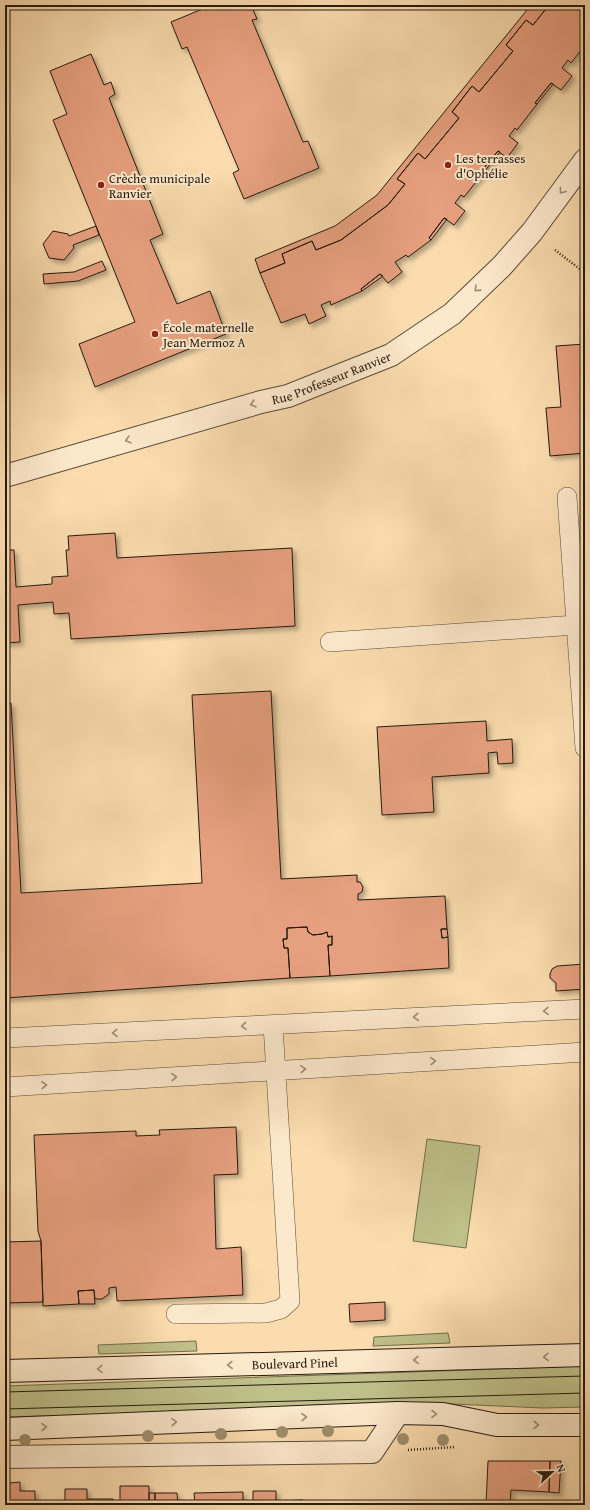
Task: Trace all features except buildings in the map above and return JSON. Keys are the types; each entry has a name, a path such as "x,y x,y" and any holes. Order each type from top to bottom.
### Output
{"street":[{"name":"Rue Professeur Ranvier","path":"5,476 253,404 288,396 391,355 452,314 502,266 532,232 585,160"},
{"name":"Boulevard Pinel","path":"5,1371 585,1355"},
{"path":"5,1457 372,1452 398,1413"},
{"path":"5,1429 398,1413 443,1414 497,1424 585,1425"}],"lane":[{"path":"567,497 585,748"},
{"path":"330,642 576,625"},
{"path":"5,1038 585,1009"},
{"path":"176,1314 266,1313 281,1309 290,1301 273,1025"},
{"path":"5,1087 585,1052"}],"path":[{"path":"554,250 585,273"},
{"path":"372,1452 460,1447"}],"green space":[{"path":"427,1139 480,1146 466,1248 413,1241"},
{"path":"448,1333 450,1343 373,1346 374,1337"},
{"path":"196,1341 197,1351 99,1354 98,1345"},
{"path":"585,1366 585,1407 543,1408 452,1404 5,1417 5,1386"}],"tram line":[{"path":"5,1392 585,1376"},
{"path":"5,1409 585,1393"}],"place":[{"name":"Les terrasses d'Ophélie","path":"448,165"},
{"name":"Crèche municipale Ranvier","path":"101,185"},
{"name":"École maternelle Jean Mermoz A","path":"155,334"}]}
